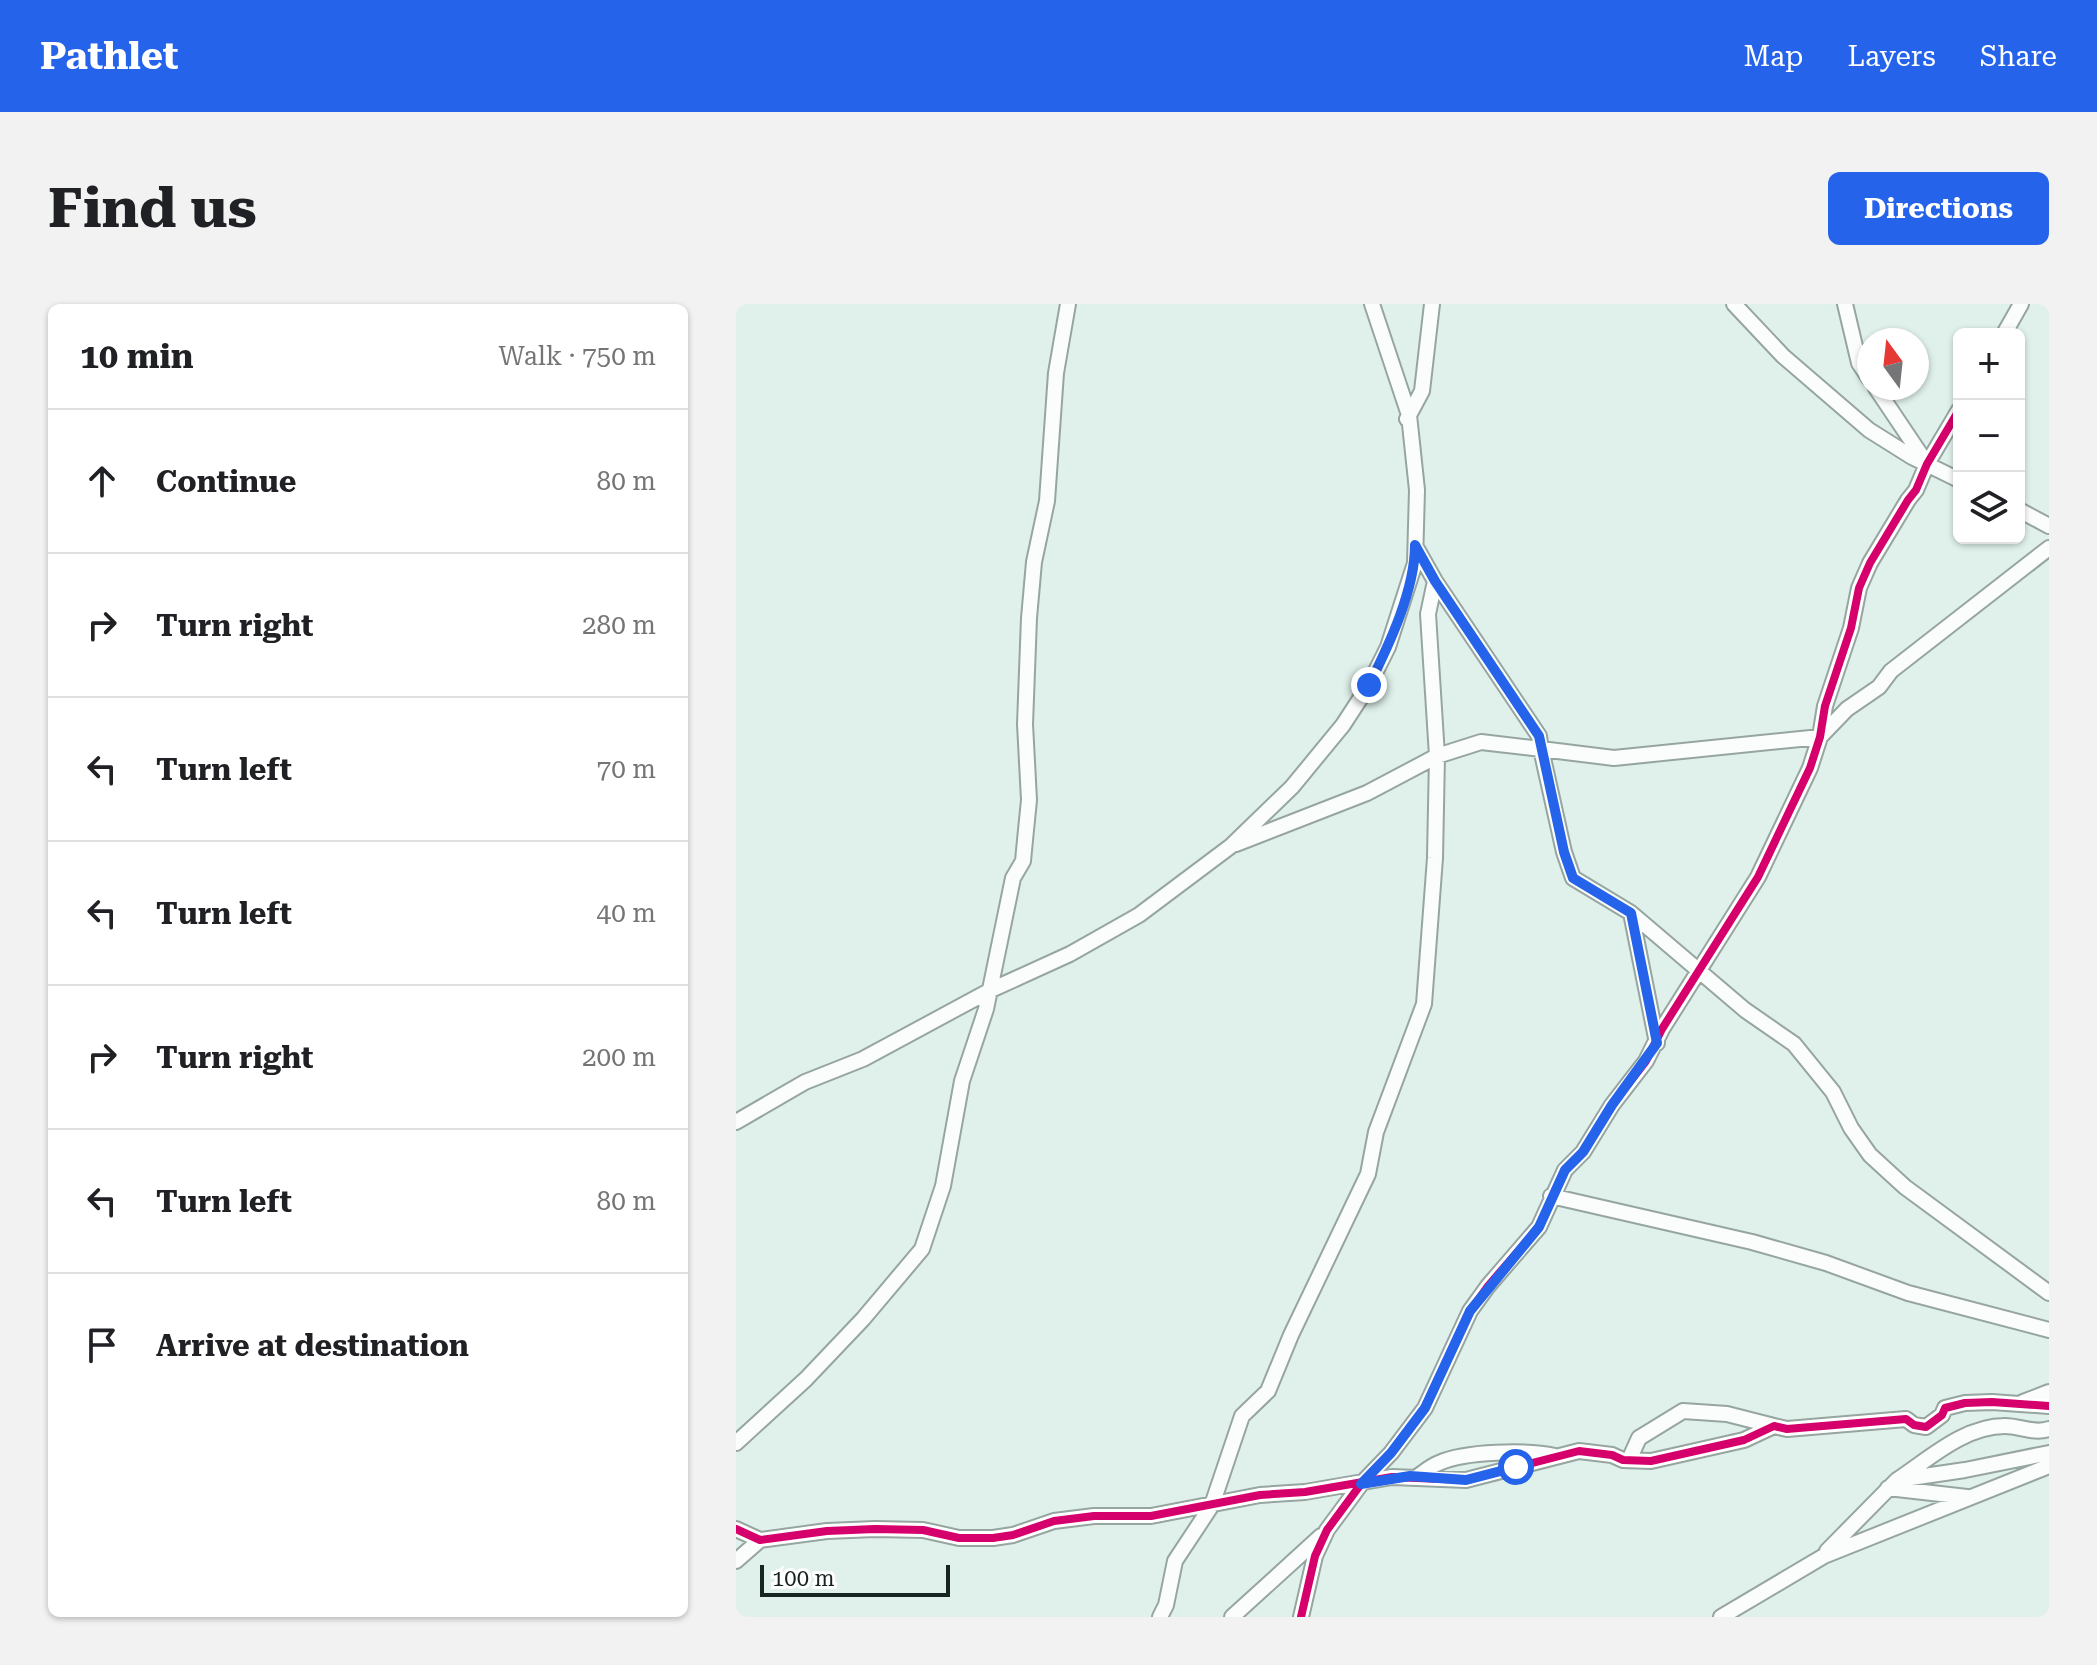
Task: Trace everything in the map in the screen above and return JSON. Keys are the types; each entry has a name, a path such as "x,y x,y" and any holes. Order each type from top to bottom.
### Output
{"street":[{"path":"736,1443 806,1379 863,1319 922,1249 943,1186 962,1081 991,990 1013,878 1023,861 1029,800 1025,724 1029,618 1034,562 1047,501 1056,373 1068,304"},
{"path":"736,1122 805,1082 863,1059 991,990 1070,954 1139,915 1231,846 1292,787 1343,725 1369,685 1388,647 1415,563 1417,490 1412,434 1407,419 1409,415 1372,304"},
{"path":"1407,419 1422,391 1432,304"},
{"path":"1734,304 1783,356 1869,430 1912,457 1953,477"},
{"path":"1845,304 1857,355"},
{"path":"2007,328 2021,304"},
{"path":"1884,400 1927,464"},
{"path":"1232,1617 1327,1530 1425,1408 1470,1311 1539,1227 1565,1170 1583,1152 1612,1105 1657,1043 1662,1029 1758,877 1810,768 1820,737 1825,706 1851,628 1859,588 1953,420"},
{"path":"2025,513 2049,526"},
{"path":"1415,545 1435,581 1539,736 1564,852 1573,878 1631,913 1745,1010 1794,1044 1833,1092 1851,1128 1870,1155 1905,1187 2049,1293"},
{"path":"1231,846 1367,793 1437,756 1481,742 1614,758 1820,737 1847,709 1879,687 1891,671 2049,548"},
{"path":"1160,1617 1166,1605 1175,1561 1212,1505 1242,1416 1268,1391 1291,1335 1368,1174 1376,1132 1424,1004 1435,858 1437,756 1428,614 1435,581"},
{"path":"1631,913 1657,1043"},
{"path":"1551,1196 1752,1242 1826,1263 1908,1293 2049,1330"},
{"path":"2019,1404 2049,1392"},
{"path":"1629,1460 1639,1438 1683,1411 1727,1414 1787,1429 1906,1419 1914,1425 1926,1427 1942,1415 1945,1408 1965,1403 2049,1406"},
{"path":"736,1529 760,1540 838,1530 903,1529 976,1539 1013,1535 1063,1520 1094,1516 1151,1516 1260,1495 1361,1484 1392,1477 1466,1480 1579,1451 1651,1461 1744,1440 1774,1426"},
{"path":"1821,1557 1892,1484 1966,1434 2004,1426 2045,1430"},
{"path":"2020,1458 2045,1430"},
{"path":"1417,1477 1440,1462 1499,1451 1514,1454 1535,1452 1560,1457"},
{"path":"1892,1484 2049,1453"},
{"path":"1721,1617 1821,1557 2049,1466"},
{"path":"1892,1484 1970,1498"},
{"path":"1301,1617 1315,1556 1327,1530"},
{"path":"736,1561 760,1540"}],"cycle path":[{"path":"1301,1617 1315,1556 1327,1530 1425,1408 1470,1311 1539,1227 1565,1170 1583,1152 1612,1105 1646,1061 1662,1029 1758,877 1810,768 1820,737 1825,706 1851,628 1859,588 1870,563 1916,490 1927,464 1953,420"},
{"path":"736,1529 760,1540 827,1531 875,1529 923,1530 959,1538 993,1538 1013,1535 1054,1521 1094,1516 1151,1516 1260,1495 1305,1492 1392,1477 1466,1480 1579,1451 1612,1455 1623,1460 1651,1461 1744,1440 1774,1426 1787,1429 1906,1419 1914,1425 1926,1427 1942,1415 1945,1408 1965,1403 2049,1406"}],"route":[{"path":"1369,685 1388,647 1415,563 1415,545 1435,581 1539,736 1564,852 1573,878 1631,913 1657,1043 1612,1105 1583,1152 1565,1170 1539,1227 1470,1311 1425,1408 1391,1453 1361,1484 1410,1476 1446,1481 1466,1480 1516,1467"}]}
